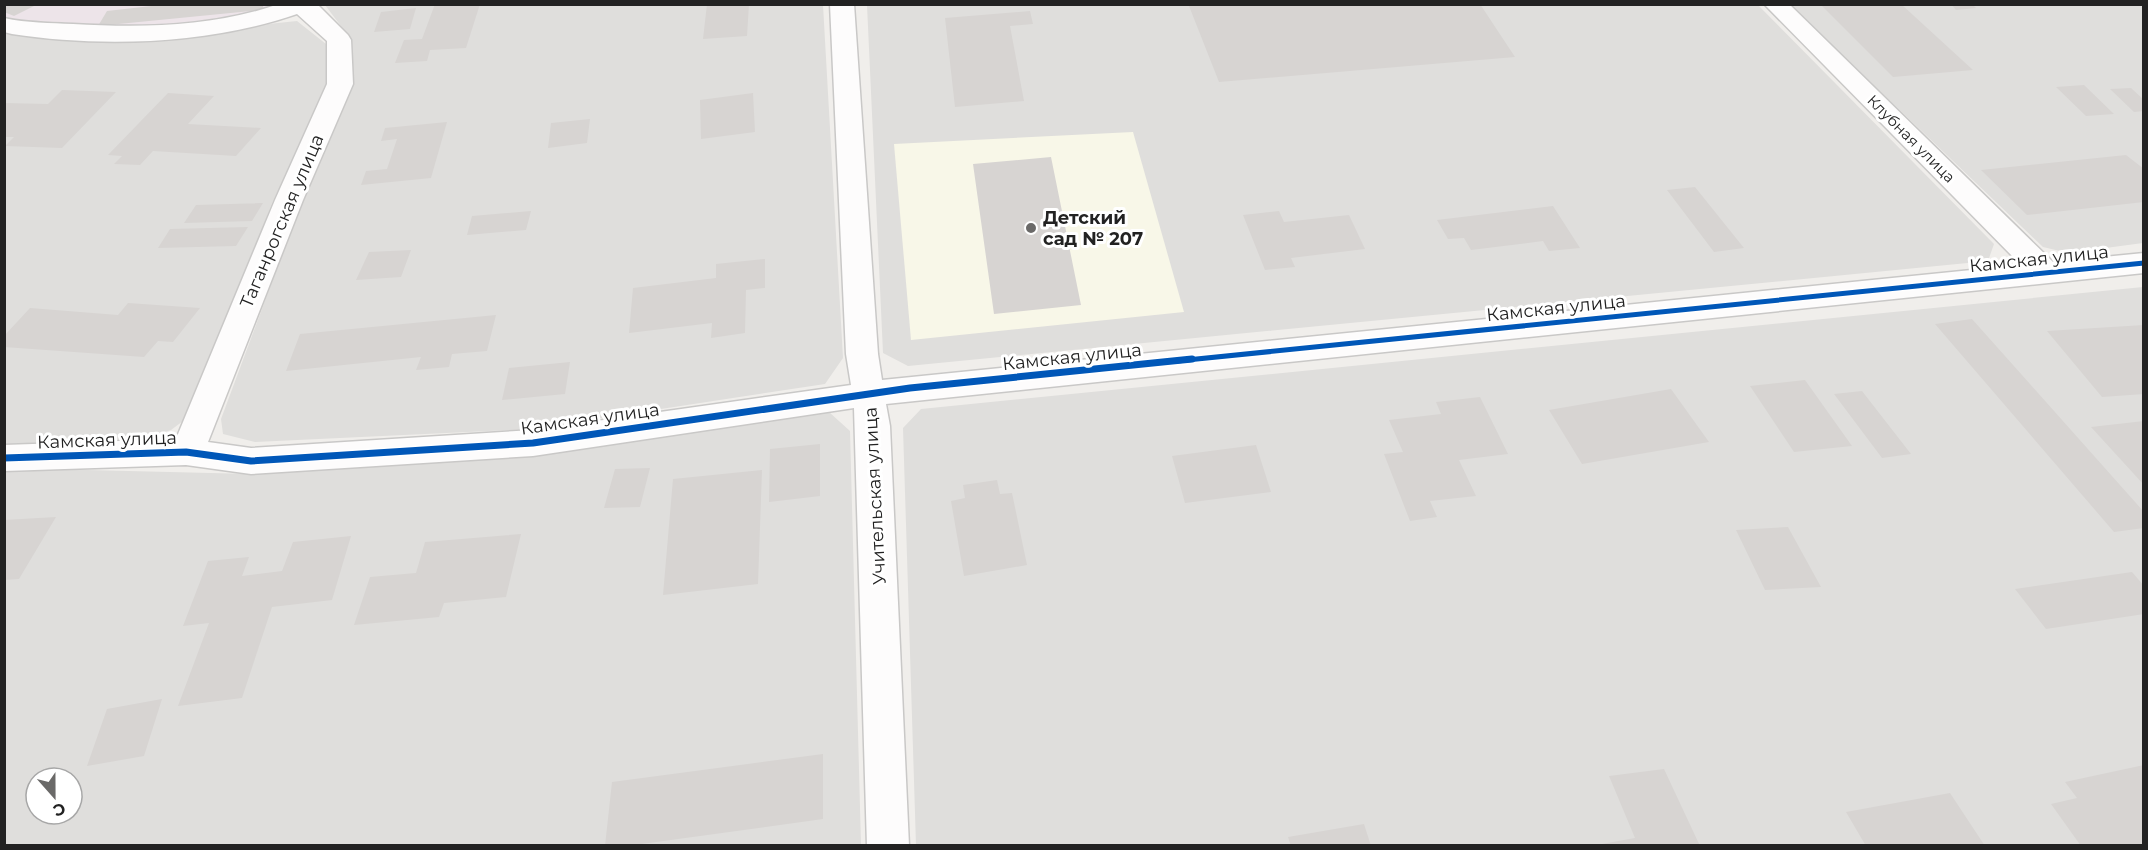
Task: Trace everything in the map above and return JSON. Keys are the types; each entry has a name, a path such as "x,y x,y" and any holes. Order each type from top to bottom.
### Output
{"street":[{"name":"Учительская улица","path":"842,4 862,354 870,394 873,426 888,846"},
{"name":"Клубная улица","path":"1775,4 2047,274"},
{"path":"4,25 121,34 194,31 274,15 298,5"},
{"name":"Таганрогская улица","path":"186,452 197,431 289,200 340,84 339,40 310,10 298,5"},
{"name":"Камская улица","path":"4,458 186,452 251,461 533,443 910,388 2047,274 2144,262"}],"shaded area":[{"path":"4,5 285,5 265,13 191,25 124,28 23,24 5,19"},
{"path":"325,5 823,5 843,358 825,384 530,429 255,442 223,434 221,419 345,86 350,38"},
{"path":"867,5 1758,5 1994,244 1988,261 908,366 883,353"},
{"path":"1790,5 2143,5 2143,243 2068,253 2043,247"},
{"path":"297,21 326,44 330,84 272,203 191,415 171,430 145,438 5,444 4,34 114,40"},
{"name":"Детский сад № 207","path":"1133,132 1184,312 911,340 894,144"},
{"path":"2143,287 2143,845 916,845 903,428 921,409"},
{"path":"829,412 850,431 861,845 5,846 5,468 252,474 529,454"}],"building":[{"path":"4,4 38,4 14,16 4,12"},
{"path":"169,4 264,4 262,10 98,26 107,11"},
{"path":"435,4 480,4 466,48 430,50 427,61 395,63 404,40 422,39"},
{"path":"707,4 749,4 747,36 703,39"},
{"path":"1210,4 1480,4 1515,57 1219,82 1189,6"},
{"path":"1820,4 1901,4 1973,70 1893,77"},
{"path":"1951,4 1972,4 1976,8 1956,10"},
{"path":"416,8 410,29 374,32 381,12"},
{"path":"1030,11 1033,24 1010,26 1024,101 955,107 945,18"},
{"path":"2084,85 2114,114 2086,116 2056,87"},
{"path":"2131,88 2144,100 2144,111 2134,112 2110,89"},
{"path":"62,90 116,92 62,148 5,146 14,137 4,137 4,103 48,104"},
{"path":"168,93 214,96 188,124 261,128 236,156 153,151 140,165 114,164 122,156 108,155"},
{"path":"753,93 755,132 701,139 700,100"},
{"path":"590,119 587,143 548,148 551,123"},
{"path":"447,122 431,178 361,185 366,171 387,169 397,139 381,141 385,128"},
{"path":"2126,155 2144,169 2144,202 2027,215 1981,170"},
{"path":"1051,157 1081,305 994,314 973,164"},
{"path":"1695,187 1744,248 1714,252 1667,190"},
{"path":"263,203 252,221 184,223 196,205"},
{"path":"1553,206 1580,248 1549,251 1543,241 1471,250 1464,238 1448,239 1437,220"},
{"path":"531,211 526,230 467,235 472,216"},
{"path":"1279,211 1284,222 1349,215 1365,249 1291,258 1295,267 1265,270 1243,215"},
{"path":"248,227 236,246 158,248 170,229"},
{"path":"411,250 401,277 356,280 369,252"},
{"path":"765,259 765,288 746,290 745,333 711,338 712,323 629,333 633,288 716,278 716,264"},
{"path":"128,303 200,308 173,342 158,341 144,357 4,347 4,336 30,308 118,315"},
{"path":"496,315 487,351 452,354 449,367 416,370 421,357 286,371 300,334"},
{"path":"1972,319 2144,512 2144,528 2114,532 1935,324"},
{"path":"2144,325 2144,394 2102,397 2047,331"},
{"path":"570,362 565,394 502,400 509,368"},
{"path":"1805,380 1852,446 1794,452 1750,386"},
{"path":"1671,389 1709,442 1582,464 1549,410"},
{"path":"1862,391 1911,454 1882,458 1834,394"},
{"path":"1480,397 1508,454 1459,460 1476,496 1430,501 1437,517 1410,521 1384,454 1403,452 1389,420 1441,414 1436,402"},
{"path":"2144,421 2144,485 2091,427"},
{"path":"820,444 820,496 769,502 770,449"},
{"path":"1256,445 1271,492 1185,503 1172,456"},
{"path":"650,468 640,507 604,508 615,469"},
{"path":"762,470 758,584 663,595 673,479"},
{"path":"997,480 1000,494 1012,493 1027,565 964,576 951,501 965,498 963,485"},
{"path":"56,517 19,579 4,580 4,520"},
{"path":"1788,527 1821,587 1765,590 1736,530"},
{"path":"521,534 506,597 444,603 439,617 354,625 370,577 416,573 425,542"},
{"path":"351,536 332,600 272,607 242,698 178,706 209,623 183,626 208,561 249,557 242,576 282,571 293,542"},
{"path":"2132,572 2144,586 2144,614 2046,629 2015,589"},
{"path":"162,699 144,756 87,766 107,709"},
{"path":"823,754 823,819 627,846 605,846 612,782"},
{"path":"2144,765 2144,846 2081,846 2051,804 2077,798 2065,782"},
{"path":"1664,769 1700,846 1591,846 1635,838 1609,776"},
{"path":"1950,793 1985,846 1866,846 1846,812"},
{"path":"1364,824 1371,846 1291,846 1288,837"}],"cycle path":[{"path":"4,458 186,452 251,461 533,443 910,388 2144,263"}],"place":[{"name":"Детский сад № 207","path":"1031,228"}]}
